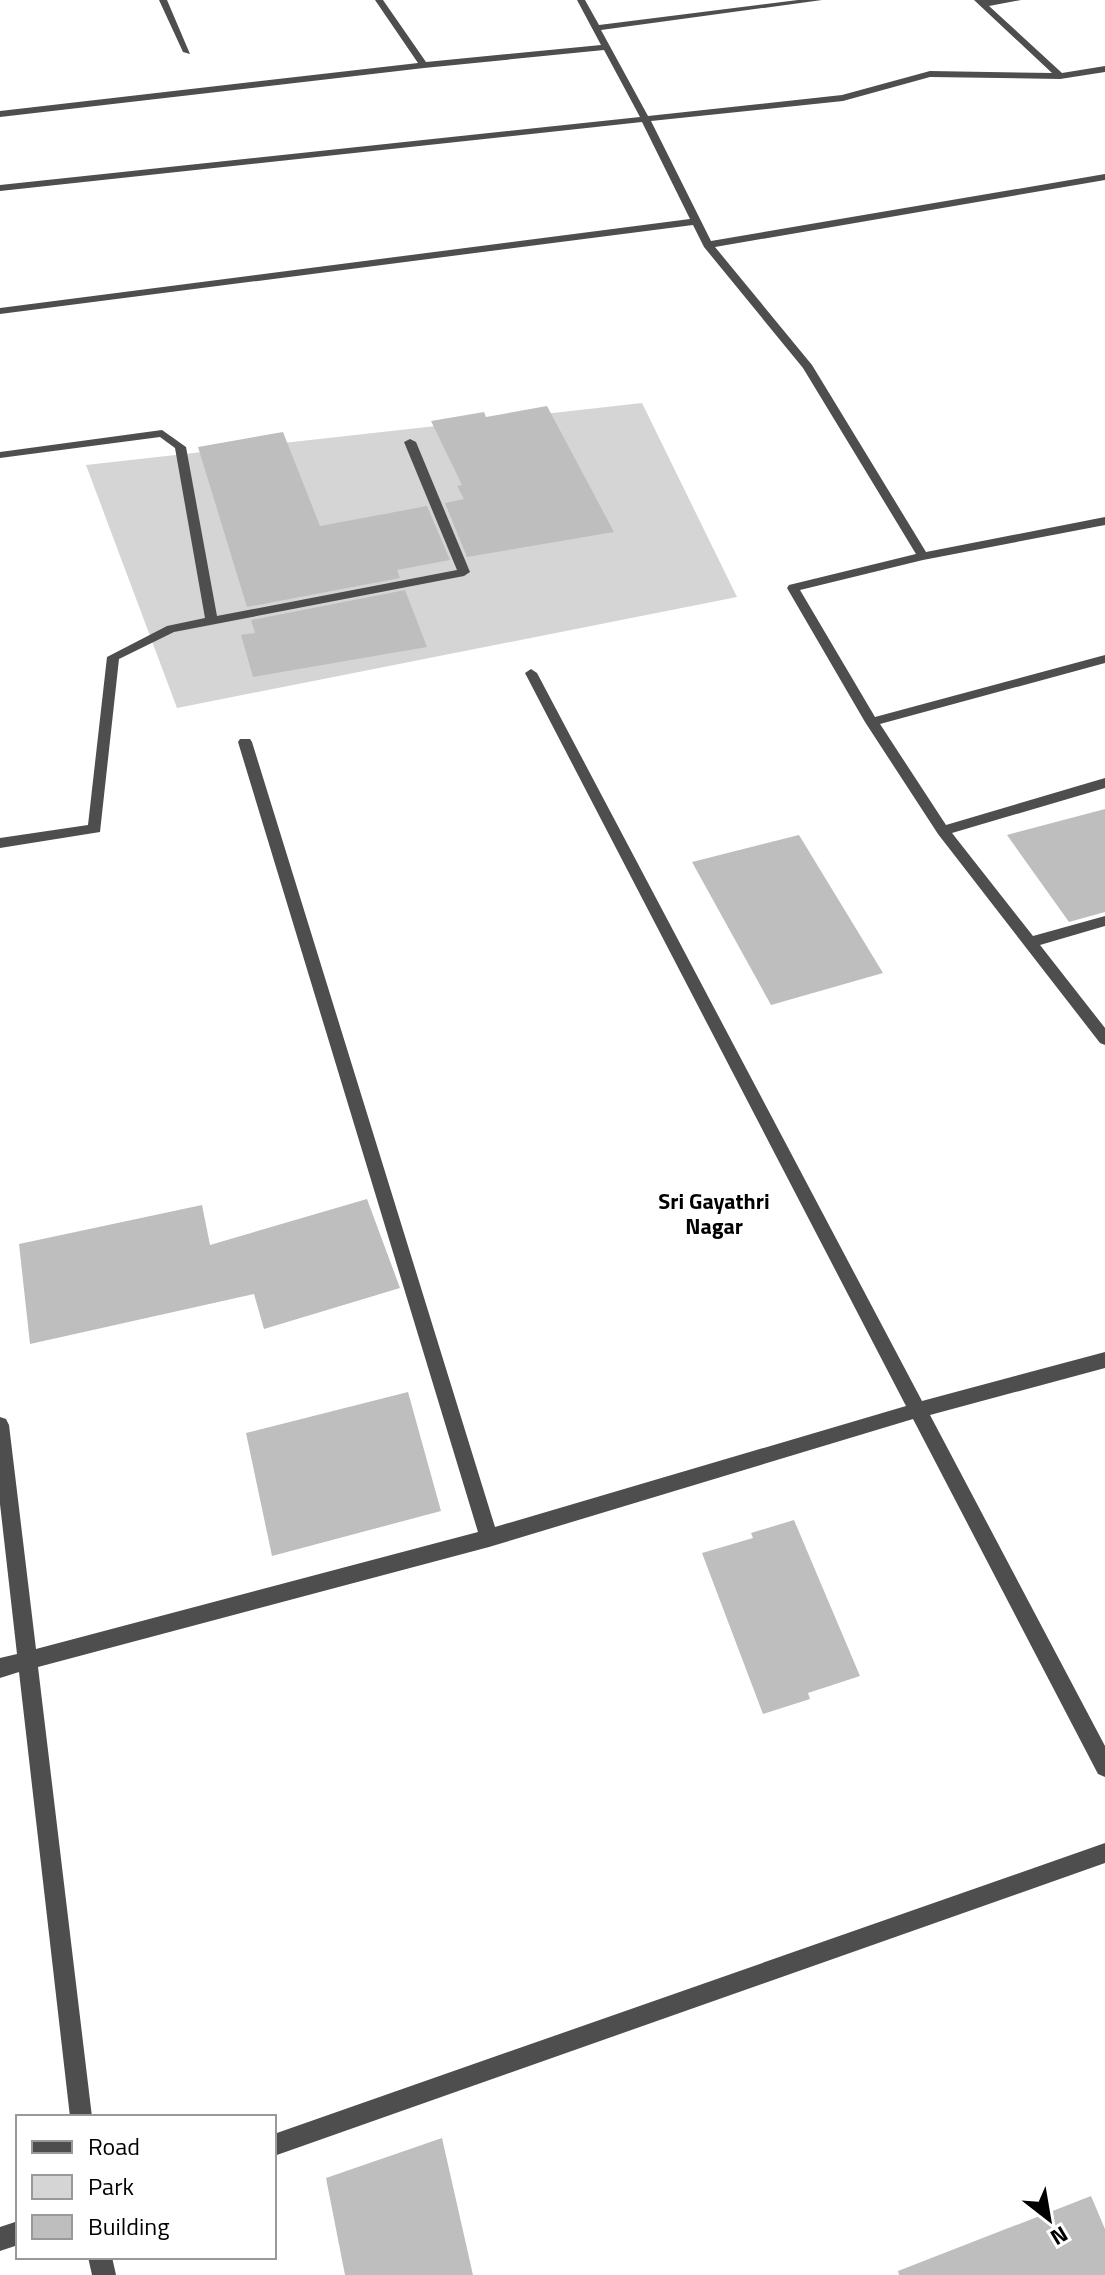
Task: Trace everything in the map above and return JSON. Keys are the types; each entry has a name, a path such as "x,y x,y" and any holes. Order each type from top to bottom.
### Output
{"street":[{"path":"163,0 187,52"},
{"path":"379,0 424,65"},
{"path":"581,0 646,120 708,245 808,367 923,556"},
{"path":"595,28 818,0"},
{"path":"980,2 1017,0"},
{"path":"980,2 1060,76"},
{"path":"0,114 605,47"},
{"path":"0,188 843,98 930,74 1060,76 1105,69"},
{"path":"708,245 1105,177"},
{"path":"0,311 694,222"},
{"path":"0,455 162,433 180,447 212,621"},
{"path":"0,843 95,829 113,657 171,629 464,572 410,442"},
{"path":"1105,521 923,556 793,588 872,722 943,831 1105,1039"},
{"path":"872,722 1105,659"},
{"path":"531,673 1105,1767"},
{"path":"245,742 489,1538"},
{"path":"943,831 1105,783"},
{"path":"1029,942 1105,921"},
{"path":"0,1668 489,1538 918,1410 1105,1360"},
{"path":"0,1425 81,2115"},
{"path":"276,2144 1105,1853"}],"green space":[{"path":"642,403 737,597 177,708 86,465"}],"building":[{"path":"547,406 614,532 467,557 445,503 464,499 457,486 462,485 431,421 484,412 486,417"},
{"path":"283,432 320,526 427,506 450,560 397,570 400,578 247,607 198,447"},
{"path":"405,590 427,647 253,677 241,635 255,633 251,620"},
{"path":"1105,809 1105,912 1069,922 1007,835"},
{"path":"799,835 883,973 771,1005 692,862"},
{"path":"367,1199 400,1288 264,1329 254,1294 30,1344 19,1244 202,1205 210,1245"},
{"path":"408,1392 441,1511 272,1556 246,1433"},
{"path":"794,1520 860,1676 808,1693 810,1699 763,1714 702,1553 753,1538 751,1533"},
{"path":"442,2138 473,2275 345,2275 326,2178"},
{"path":"1091,2196 1105,2229 1105,2275 899,2275 898,2271"}],"district":[{"name":"Sri Gayathri Nagar","path":"714,1214"}]}
